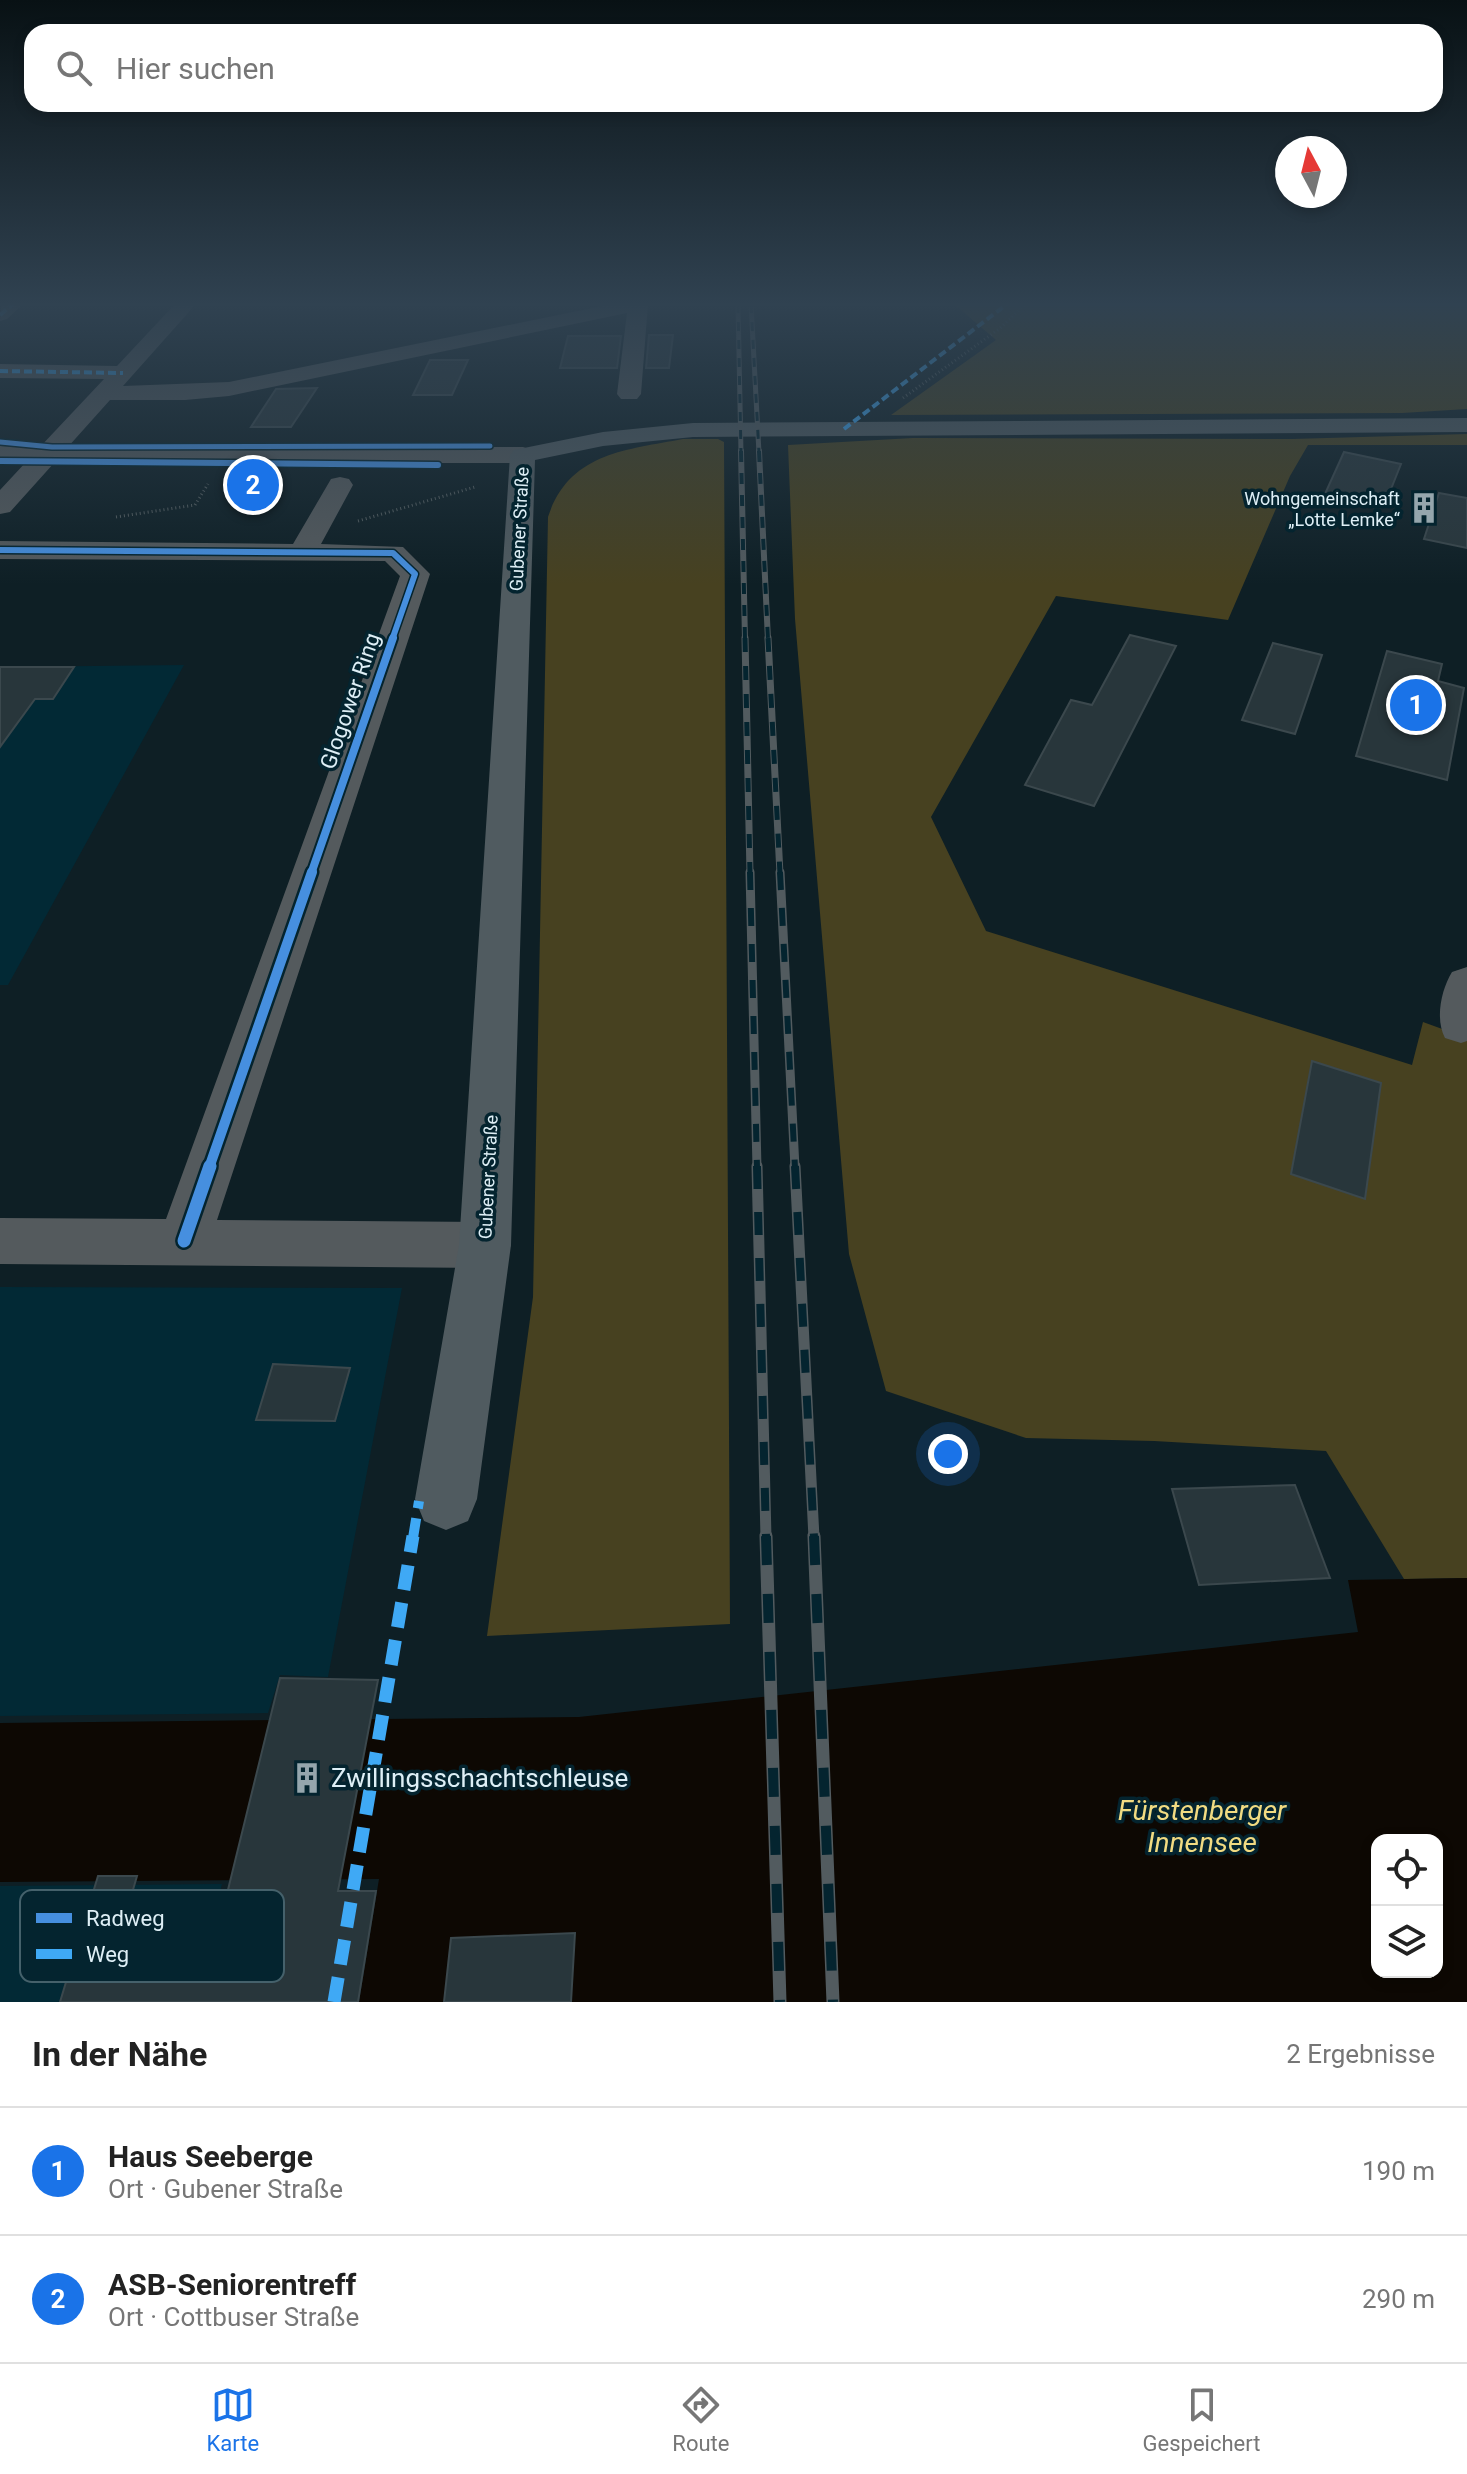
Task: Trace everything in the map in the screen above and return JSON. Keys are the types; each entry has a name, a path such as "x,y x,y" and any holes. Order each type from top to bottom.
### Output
{"main road":[{"name":"Gubener Straße","path":"446,1499 485,1245 523,455 603,439 693,430 1467,425"}],"street":[{"path":"0,506 99,397"},
{"path":"0,454 523,455"},
{"path":"302,552 340,485"},
{"name":"Glogower Ring","path":"0,550 393,553 415,574 184,1241"},
{"path":"1461,1026 1467,983"},
{"path":"0,1241 184,1241 435,1247 485,1245"}],"path":[{"path":"861,429 905,397"},
{"path":"105,519 195,505 209,485 197,478"}],"shaded area":[{"path":"916,397 1467,397 1467,409 1402,413 891,415"},
{"path":"1467,434 1467,445 1308,445 1290,476 1228,620 1056,596 931,817 986,931 1412,1065 1423,1022 1467,1038 1467,1578 1404,1579 1326,1451 1154,1441 1026,1438 886,1391 849,1254 795,619 788,445 913,438 1292,439"},
{"path":"683,439 718,439 724,442 730,1624 487,1636 533,1297 548,517 557,496 570,479 585,467 620,452"},
{"path":"184,665 8,985 0,985 0,667"},
{"path":"0,1287 402,1288 328,1677 280,1675 268,1713 0,1716"},
{"path":"222,1884 221,1890 20,1890 20,1982 198,1982 193,2002 0,2002 0,1886"}],"water":[{"name":"Fürstenberger Innensee","path":"1467,1578 1467,2002 359,2002 379,1879 0,1882 0,1723 579,1717 1358,1632 1348,1580"}],"building":[{"path":"270,397 311,397 291,427 251,427"},
{"path":"1344,452 1401,464 1385,504 1375,500 1373,507 1324,496"},
{"path":"1439,493 1467,498 1467,548 1424,539"},
{"path":"1130,635 1176,646 1094,806 1025,785 1071,700 1092,705"},
{"path":"1273,643 1322,655 1295,734 1242,720"},
{"path":"1387,651 1442,664 1438,681 1464,688 1447,780 1356,756"},
{"path":"0,667 74,667 53,699 35,699 0,747"},
{"path":"1312,1061 1381,1083 1365,1199 1291,1174"},
{"path":"273,1364 350,1368 335,1421 256,1420"},
{"path":"1295,1485 1330,1578 1199,1585 1172,1489"},
{"name":"Zwillingsschachtschleuse","path":"280,1678 378,1680 338,1891 376,1891 358,2002 60,2002 66,1982 284,1982 284,1890 228,1890"},
{"name":"Zwillingsschachtschleuse","path":"98,1876 137,1876 133,1890 94,1890"},
{"path":"575,1933 571,2002 444,2002 451,1938"}],"railway":[{"path":"740,397 741,453"},
{"path":"756,397 759,453"},
{"path":"741,451 745,640"},
{"path":"759,451 768,640"},
{"path":"745,638 750,874"},
{"path":"768,638 780,874"},
{"path":"750,872 757,1168"},
{"path":"780,872 795,1168"},
{"path":"757,1166 766,1538"},
{"path":"795,1166 814,1538"},
{"path":"766,1536 780,2002"},
{"path":"814,1536 833,2002"}],"marked path":[{"path":"844,429 885,397"},
{"path":"334,2002 419,1501"}],"cycle path":[{"path":"0,442 52,447 490,446"},
{"path":"0,461 438,465"},
{"path":"0,550 393,553 415,574 184,1241"}],"place":[{"name":"ASB-Seniorentreff","path":"253,485"},
{"name":"Wohngemeinschaft „Lotte Lemke“","path":"1424,508"},
{"name":"Haus Seeberge","path":"1416,705"},
{"name":"Zwillingsschachtschleuse","path":"307,1778"}]}
